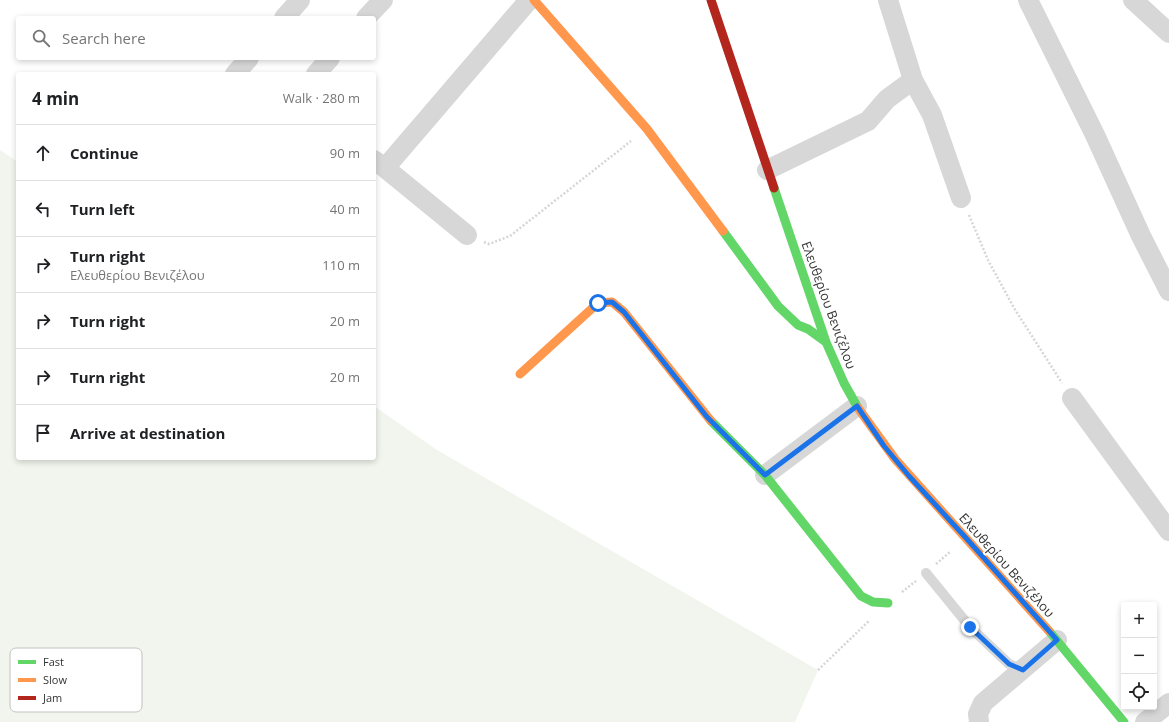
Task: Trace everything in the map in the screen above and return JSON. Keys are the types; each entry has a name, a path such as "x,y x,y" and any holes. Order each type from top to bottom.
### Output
{"street":[{"path":"286,16 300,0"},
{"path":"368,16 383,0"},
{"path":"467,235 380,164 529,0"},
{"path":"534,0 647,129 778,306 798,325 808,329 826,342"},
{"name":"Ελευθερίου Βενιζέλου","path":"711,0 826,342 839,374 857,406 884,446 909,476 1118,706 1124,722"},
{"path":"888,0 913,80 932,115 962,198"},
{"path":"1028,0 1095,135 1141,236 1169,291"},
{"path":"1133,0 1169,33"},
{"path":"237,72 247,60"},
{"path":"318,72 328,60"},
{"path":"767,170 868,121 887,99 913,80"},
{"path":"520,374 598,303 612,302 624,312 707,417 765,475 861,596 873,602 888,603"},
{"path":"1072,398 1169,531"},
{"path":"765,475 857,406"},
{"path":"979,722 978,714 983,703 1057,640"},
{"path":"1145,722 1164,703"}],"lane":[{"path":"926,573 970,627 1009,664 1023,670"}],"path":[{"path":"467,235 489,244 510,236 647,129"},
{"path":"962,198 988,260 1014,308 1072,398"}],"shaded area":[{"path":"0,150 16,161 16,460 376,460 376,407 437,450 818,670 795,722 0,722"}],"traffic: fast":[{"path":"774,188 826,342 844,383 858,408"},
{"path":"723,231 778,306 798,325 808,329 826,342"},
{"path":"711,421 765,475 861,596 873,602 888,603"},
{"path":"1049,631 1124,722"}],"traffic: slow":[{"path":"534,0 647,129 723,231"},
{"path":"520,374 598,303 612,302 624,312 711,421"},
{"path":"858,408 895,459 1049,631"}],"traffic: jam":[{"path":"711,0 774,188"}],"route":[{"path":"598,303 612,302 624,312 707,417 765,475 857,406 884,446 909,476 1057,640 1023,670 1009,664 970,627"}]}
